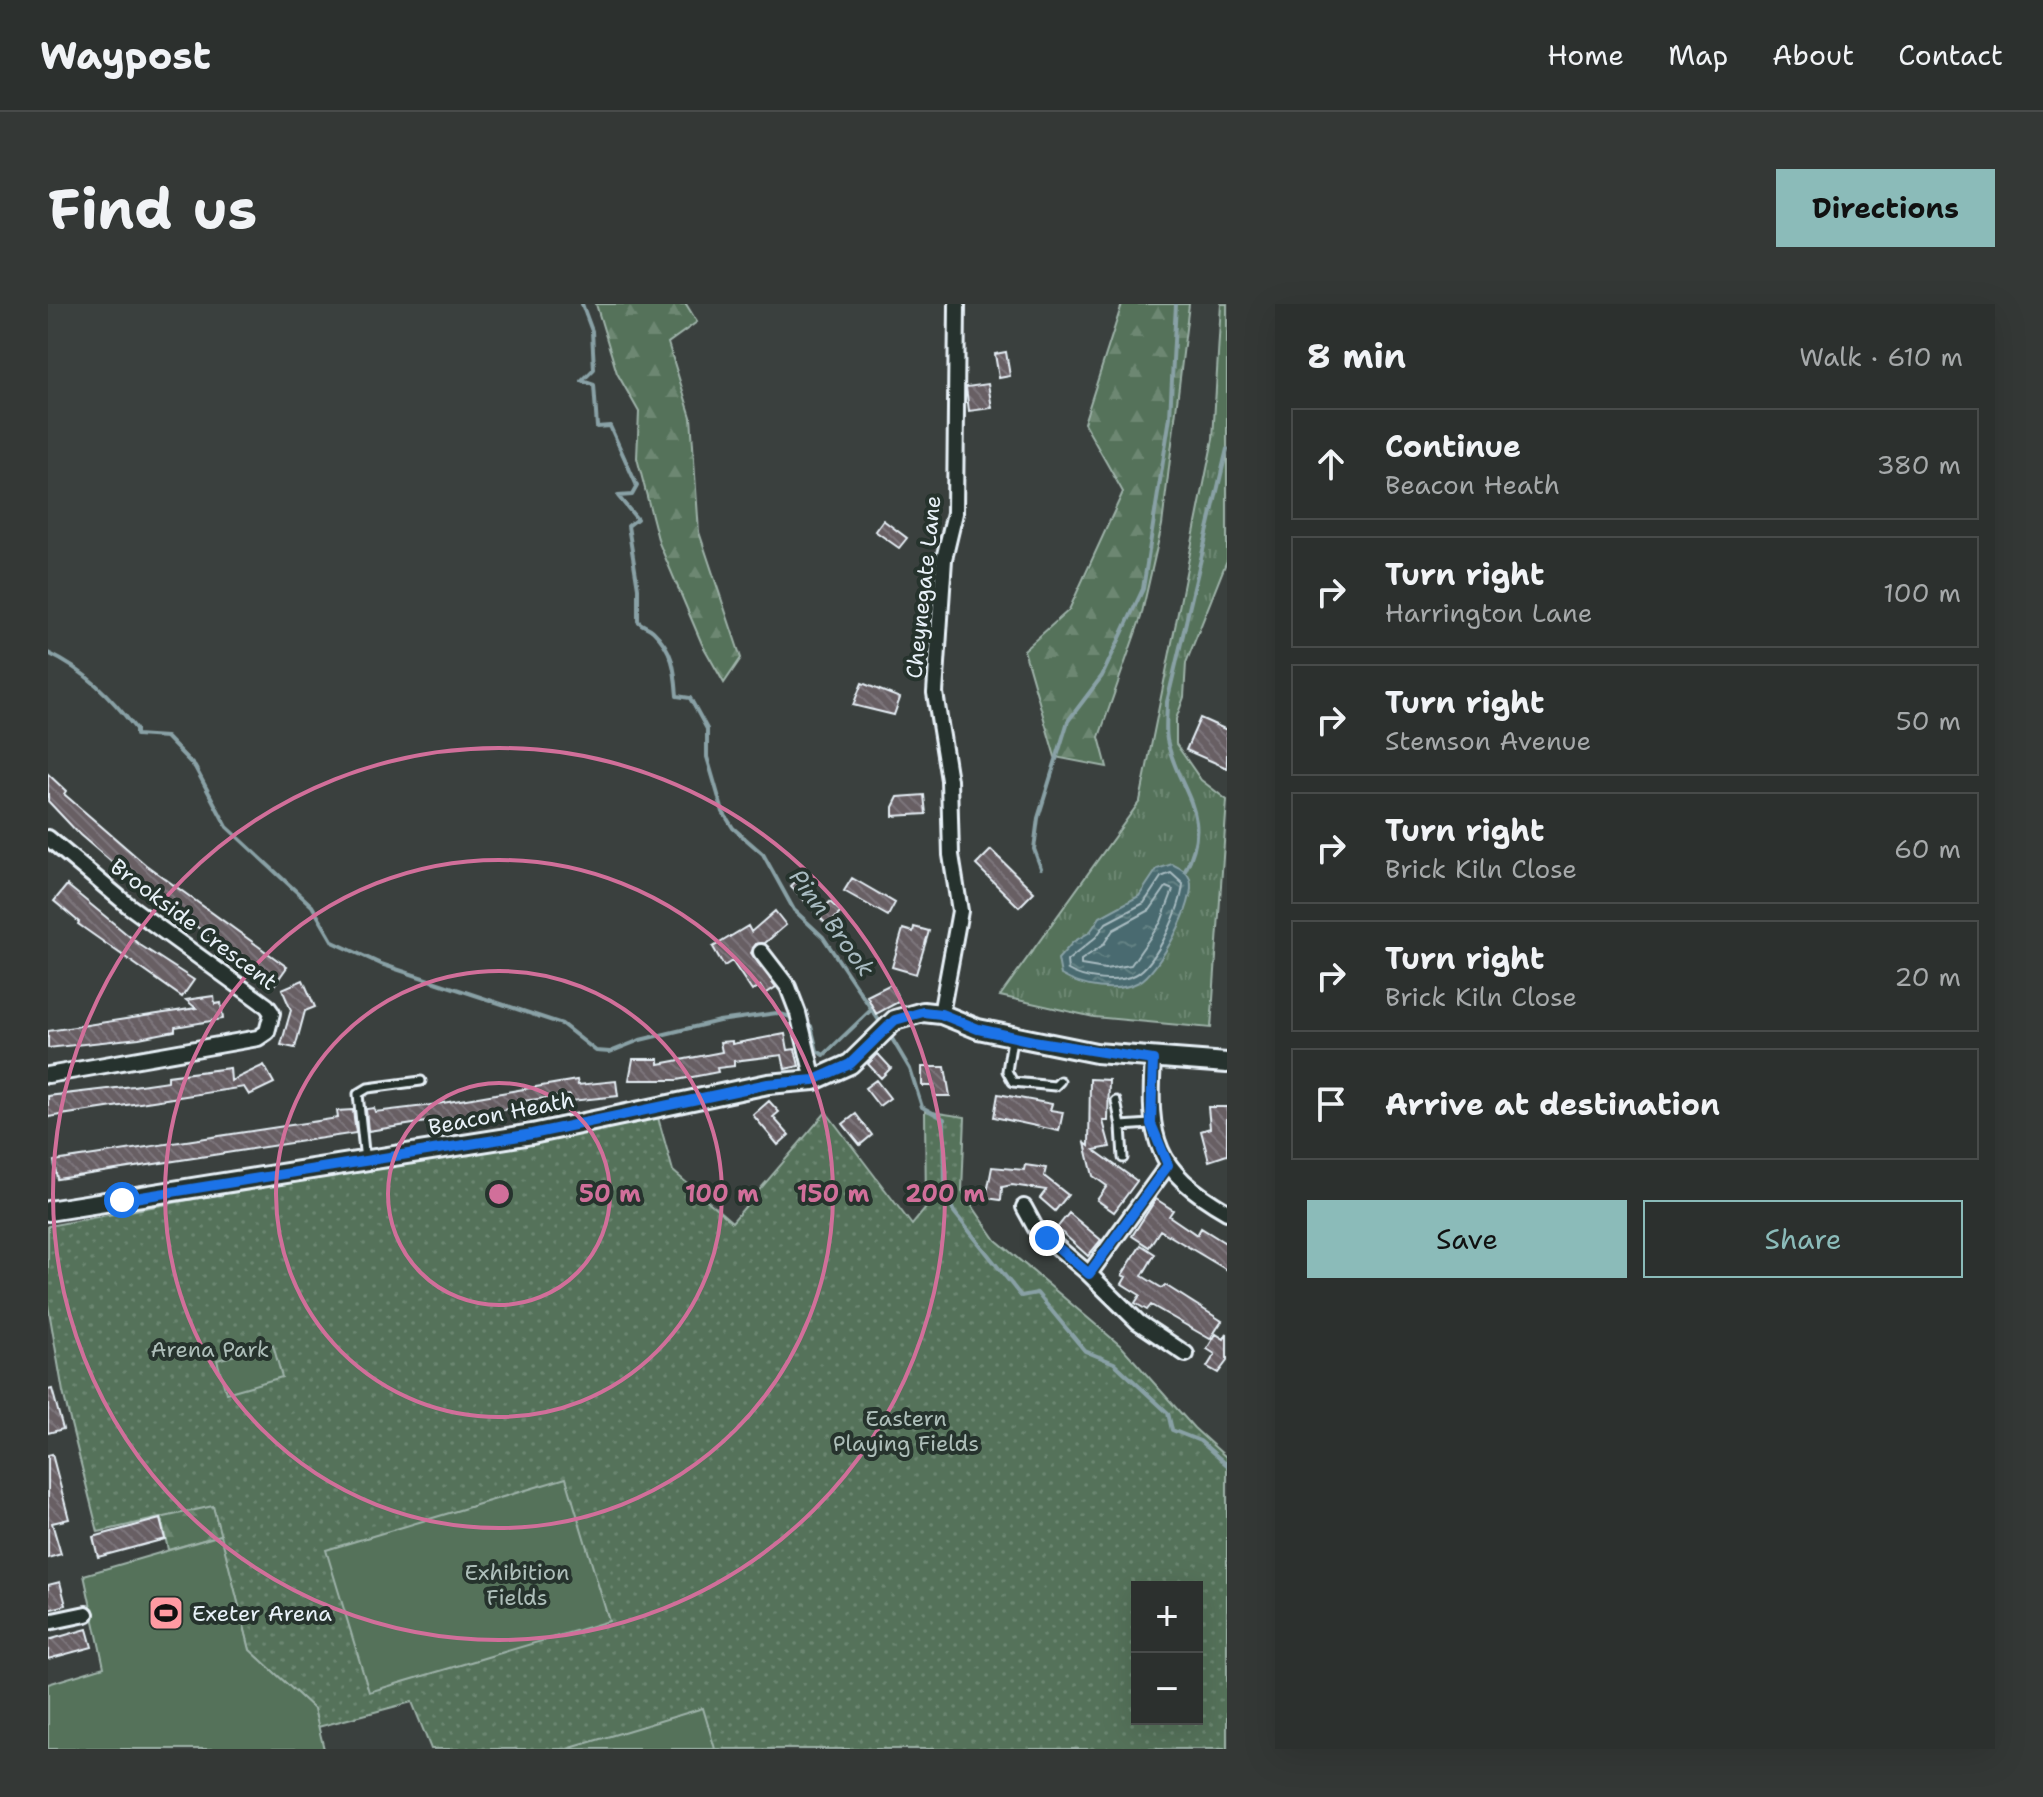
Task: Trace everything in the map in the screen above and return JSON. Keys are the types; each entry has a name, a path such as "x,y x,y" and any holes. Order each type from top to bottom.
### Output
{"street":[{"name":"Cheynegate Lane","path":"941,1014 960,911 951,855 949,780 935,693 944,559 955,513 957,304"},
{"name":"Brookside Crescent","path":"48,838 129,906 267,1006 272,1013 267,1032 258,1038 48,1075"},
{"path":"761,952 788,987 800,1019 814,1080"},
{"name":"Beacon Heath","path":"48,1211 532,1134 768,1084 814,1080 850,1064 885,1029 906,1015 941,1014"},
{"path":"941,1014 978,1029 1096,1053 1153,1060 1227,1063"},
{"path":"1153,1060 1151,1124 1168,1165 1181,1179 1227,1212"},
{"path":"1089,1274 1168,1165"},
{"path":"1024,1207 1036,1229 1089,1274 1138,1322 1186,1354"},
{"path":"48,1622 86,1614"}],"lane":[{"path":"1012,1037 1007,1071 1013,1082 1055,1086 1060,1081"},
{"path":"365,1161 356,1102 358,1094 368,1088 421,1081"},
{"path":"1116,1101 1123,1158"},
{"path":"1121,1126 1151,1124"}],"green space":[{"path":"596,304 686,304 697,322 668,343 691,417 699,532 741,658 724,683 702,644 659,543 637,458 639,412 617,373"},
{"path":"1122,304 1189,304 1162,525 1141,617 1099,737 1107,767 1055,757 1024,650 1069,610 1123,492 1084,423"},
{"path":"1221,304 1227,304 1227,560 1186,663 1184,697 1176,719 1176,744 1201,780 1227,800 1211,1028 1094,1017 1000,996 1140,801 1213,439"},
{"path":"925,1111 965,1117 962,1191 996,1240 1122,1347 1194,1428 1227,1458 1227,1749 431,1749 412,1702 318,1727 314,1709 250,1650 213,1506 98,1532 63,1392 48,1305 48,1226 657,1114 673,1171 732,1222 826,1112 912,1225 926,1208"},
{"path":"273,1345 282,1377 226,1393 217,1360"},
{"name":"Exhibition Fields","path":"566,1478 609,1621 369,1692 326,1550"},
{"path":"213,1505 221,1535 168,1550 161,1517"},
{"name":"Exeter Arena","path":"221,1535 250,1650 314,1709 324,1749 48,1749 48,1684 104,1667 84,1575"},
{"path":"703,1708 715,1749 567,1749"}],"water":[{"path":"1172,864 1190,879 1188,903 1175,935 1147,976 1130,986 1109,988 1088,986 1061,975 1058,959 1073,942 1090,932 1100,917 1139,896 1157,869"}],"building":[{"path":"1006,352 1010,376 999,378 995,354"},
{"path":"988,384 992,408 969,411 966,387"},
{"path":"883,520 907,538 899,548 875,531"},
{"path":"862,683 900,698 894,715 853,705"},
{"path":"1200,718 1227,730 1227,768 1186,750"},
{"path":"48,774 66,791 64,794 146,865 287,967 275,984 129,877 80,835 48,801"},
{"path":"924,795 926,814 893,816 898,797"},
{"path":"991,850 1034,892 1019,907 976,865"},
{"path":"799,878 826,906 830,902 841,912 828,926 791,886"},
{"path":"852,878 895,903 888,916 844,891"},
{"path":"67,885 140,945 194,980 182,997 78,924 54,901"},
{"path":"775,911 786,925 765,943 756,944 751,953 776,987 765,994 760,986 752,991 732,961 724,966 713,947 748,926 751,932"},
{"path":"914,927 929,931 916,974 892,967 903,929 913,932"},
{"path":"303,980 315,1007 305,1011 295,1048 281,1045 291,1010 282,989"},
{"path":"891,984 900,1001 876,1014 867,996"},
{"path":"214,996 215,1004 221,1003 223,1019 175,1027 175,1031 139,1038 48,1048 48,1031 196,1008 186,1000"},
{"path":"785,1034 788,1050 795,1049 799,1066 785,1069 782,1055 734,1061 734,1066 717,1068 718,1072 677,1080 629,1080 633,1059 659,1059 659,1064 722,1052 720,1042 732,1041 732,1044"},
{"path":"878,1054 891,1068 881,1078 868,1064"},
{"path":"264,1065 274,1083 249,1095 244,1087 48,1117 48,1096 168,1081 168,1076 230,1068 231,1081"},
{"path":"922,1067 945,1067 950,1096 934,1096 934,1086 922,1086"},
{"path":"1090,1079 1109,1080 1108,1121 1103,1121 1110,1147 1094,1150 1137,1181 1114,1212 1097,1200 1107,1186 1093,1176 1085,1143 1089,1146"},
{"path":"577,1080 578,1085 616,1081 618,1096 571,1101 570,1095 521,1101 522,1107 368,1131 366,1109 374,1108 375,1112 425,1106"},
{"path":"876,1080 890,1098 879,1106 865,1088"},
{"path":"998,1094 1052,1104 1050,1110 1063,1112 1059,1131 994,1117"},
{"path":"769,1101 779,1112 773,1117 789,1135 778,1145 753,1115"},
{"path":"1208,1107 1227,1107 1227,1155 1209,1161 1201,1131 1210,1128"},
{"path":"353,1110 356,1133 57,1179 54,1161 338,1118 337,1111"},
{"path":"856,1114 872,1135 860,1145 843,1124"},
{"path":"1025,1165 1046,1168 1044,1176 1068,1195 1055,1211 1040,1198 1046,1190 1012,1185 1002,1187 1001,1200 986,1198 992,1167 1024,1170"},
{"path":"1156,1199 1173,1210 1169,1216 1197,1235 1201,1228 1227,1244 1227,1270 1160,1230 1149,1247 1132,1236"},
{"path":"1069,1213 1101,1240 1088,1256 1057,1228"},
{"path":"1141,1245 1155,1254 1142,1276 1162,1288 1165,1285 1222,1321 1210,1339 1151,1305 1147,1310 1135,1303 1140,1295 1122,1284 1126,1277 1122,1275"},
{"path":"1227,1333 1227,1361 1218,1373 1207,1367 1215,1354 1207,1349 1216,1334 1224,1339"},
{"path":"52,1389 63,1429 48,1433 48,1390"},
{"path":"52,1454 69,1519 52,1523 61,1554 48,1558 48,1455"},
{"path":"160,1519 165,1539 98,1557 93,1537"},
{"path":"60,1582 66,1605 48,1610 48,1585"},
{"path":"87,1629 92,1647 48,1659 48,1640"}],"waterway":[{"name":"Pinn Brook","path":"582,304 592,331 594,369 582,381 594,385 597,427 610,426 637,486 632,495 618,496 637,519 628,526 638,588 638,621 653,631 665,646 674,670 677,696 690,698 707,729 707,757 723,812 733,828 763,854 794,910 823,937 882,1025"},
{"path":"1041,868 1034,849 1038,818 1068,721 1102,676 1143,589 1170,417 1176,304"},
{"path":"1185,871 1193,851 1195,818 1167,740 1167,702 1227,449"},
{"path":"48,653 96,685 136,729 136,735 166,737 195,767 227,827 312,906 333,942 381,964 562,1024 596,1051 610,1052 640,1040 719,1021 777,1013 794,1018"},
{"path":"806,1024 811,1026 817,1051 824,1055 871,1010"},
{"name":"Pinn Brook","path":"888,1032 910,1069 922,1107 944,1119 945,1192 954,1212 1021,1296 1037,1293 1085,1351 1114,1363 1168,1413 1172,1430 1200,1441 1227,1465"}],"place":[{"name":"Exeter Arena","path":"166,1613"}],"route":[{"path":"122,1200 532,1134 768,1084 814,1080 834,1074 850,1064 895,1020 923,1012 941,1014 978,1029 1033,1041 1153,1060 1151,1124 1168,1165 1089,1274 1047,1238"}],"park label":[{"name":"Arena Park","path":"210,1349"},
{"name":"Eastern Playing Fields","path":"906,1430"}]}
